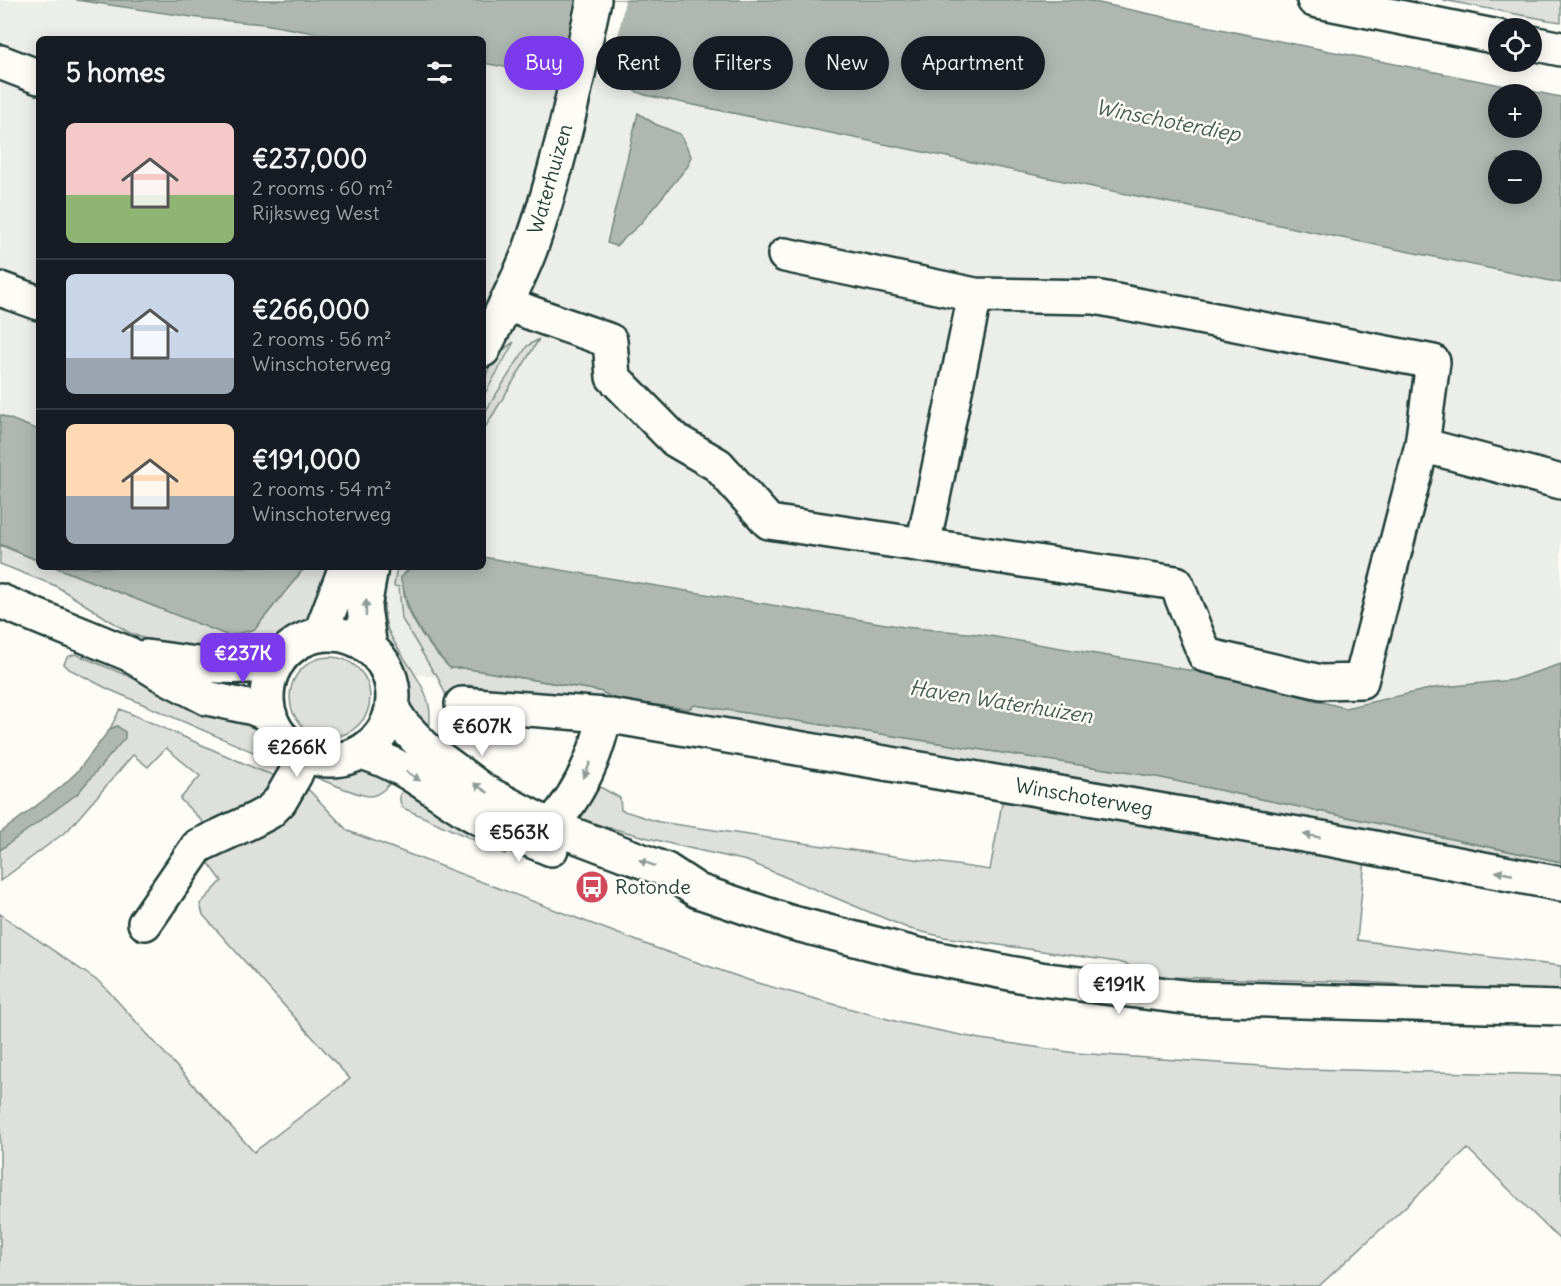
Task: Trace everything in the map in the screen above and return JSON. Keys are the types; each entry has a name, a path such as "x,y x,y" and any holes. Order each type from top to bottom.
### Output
{"main road":[{"name":"Waterhuizen","path":"486,344 530,251 548,193 594,0"},
{"path":"1314,0 1488,35"},
{"path":"1542,45 1561,49"},
{"path":"0,62 36,76"},
{"path":"506,303 533,315 551,319 610,341 613,377 675,440 718,465 769,522 1176,583 1206,655 1321,682 1361,681 1422,444 1433,363 1095,297 975,295 785,255"},
{"path":"0,289 36,302"},
{"path":"923,545 975,295"},
{"path":"1422,444 1561,482"},
{"path":"320,635 345,570"},
{"path":"370,570 364,608 370,648"},
{"path":"0,601 129,654 207,698 253,708 270,715"},
{"path":"330,633 352,637 370,648 385,665 390,676 393,698 392,710 384,729 377,738 361,752 339,759 327,759 304,754 283,738 270,715 267,693 278,662 286,652 296,644 330,633"},
{"path":"129,654 215,666 259,666 278,662"},
{"name":"Winschoterweg","path":"462,704 605,715 1333,840 1561,884"},
{"path":"392,710 402,724 432,753 485,792 550,826 666,870 698,891 811,928 918,955 1040,980 1192,998 1561,1008"},
{"path":"550,826 561,814 583,779 600,737 605,715"},
{"path":"361,752 392,763 472,814 555,850 660,891 698,891"},
{"path":"145,923 198,846 254,820 268,812 280,801 304,754"}],"shaded area":[{"path":"0,0 407,0 601,36 596,36 596,90 681,90 681,51 693,53 693,90 793,90 793,72 805,74 805,90 889,89 1488,200 1488,204 1507,204 1561,214 1561,868 404,672 385,640 353,621 338,619 304,622 270,647 44,570 486,570 486,36 36,36 36,567 0,555"},
{"path":"1443,0 1561,0 1561,22"},
{"path":"539,339 486,426 486,410 527,346"},
{"path":"514,342 486,392 486,376 490,365 506,347"},
{"path":"0,545 36,560 36,570 63,570 229,636 255,629 303,570 332,570 312,615 261,653 170,646 140,637 128,632 56,586 0,564"},
{"path":"397,570 410,570 405,579 404,592 407,606 422,635 450,668 463,668 600,691 617,700 688,709 695,705 1157,777 1561,862 1561,876 646,712 468,685 463,700 448,700 436,673 402,619 399,587 394,586"},
{"path":"380,571 384,585 388,630 417,677 428,701 429,729 419,726 411,706 404,672 381,629"},
{"path":"75,654 179,697 250,721 284,758 281,764 108,689 69,669 64,664 67,657"},
{"path":"330,657 345,660 358,669 367,682 370,697 367,712 358,725 345,734 330,737 315,734 302,725 293,712 290,697 293,682 302,669 315,660"},
{"path":"120,709 279,777 275,792 214,828 205,824 180,799 200,776 166,748 148,767 133,755 68,830 0,881 0,850 17,837 125,732 117,726 110,729"},
{"path":"370,769 396,776 381,792 365,796 312,776 312,772 333,773"},
{"path":"407,782 480,837 507,851 505,854 403,808 400,797"},
{"path":"593,783 620,798 621,810 659,822 990,870 1004,792 1365,859 1357,940 1561,966 1561,994 1362,982 1165,977 1118,962 944,937 910,929 747,861 588,822 580,818"},
{"path":"307,788 348,831 653,947 754,982 902,1023 980,1039 1076,1053 1302,1069 1561,1075 1561,1241 1468,1149 1319,1286 0,1286 0,914 102,984 254,1152 350,1079 203,915 200,904 222,881 205,858 299,789"}],"water":[{"name":"Winschoterdiep","path":"76,0 1085,0 1496,84 1488,84 1488,138 1542,138 1542,93 1561,97 1561,283 645,95 633,90 681,90 681,36 596,36 596,76 584,73 584,36 504,36 504,67 486,64 486,36 330,36 264,24 199,18"},
{"path":"638,113 655,124 680,134 691,156 688,166 640,224 616,246 607,243"},
{"path":"0,415 36,429 36,560 0,544"},
{"name":"Haven Waterhuizen","path":"486,557 904,627 978,634 1132,660 1232,678 1345,708 1434,688 1512,680 1561,664 1561,862 1157,777 695,705 688,709 617,700 600,691 463,668 450,668 427,641 415,622 401,577 408,570 486,570"},
{"path":"63,570 303,570 255,629 229,636"},
{"path":"117,726 125,732 125,738 77,794 0,850 0,833 61,787 77,772 110,729"}],"pier":[{"path":"574,0 625,0 618,36 596,36 596,77 584,74 584,36 567,36"}],"place":[{"name":"Rotonde","path":"592,887"}]}
